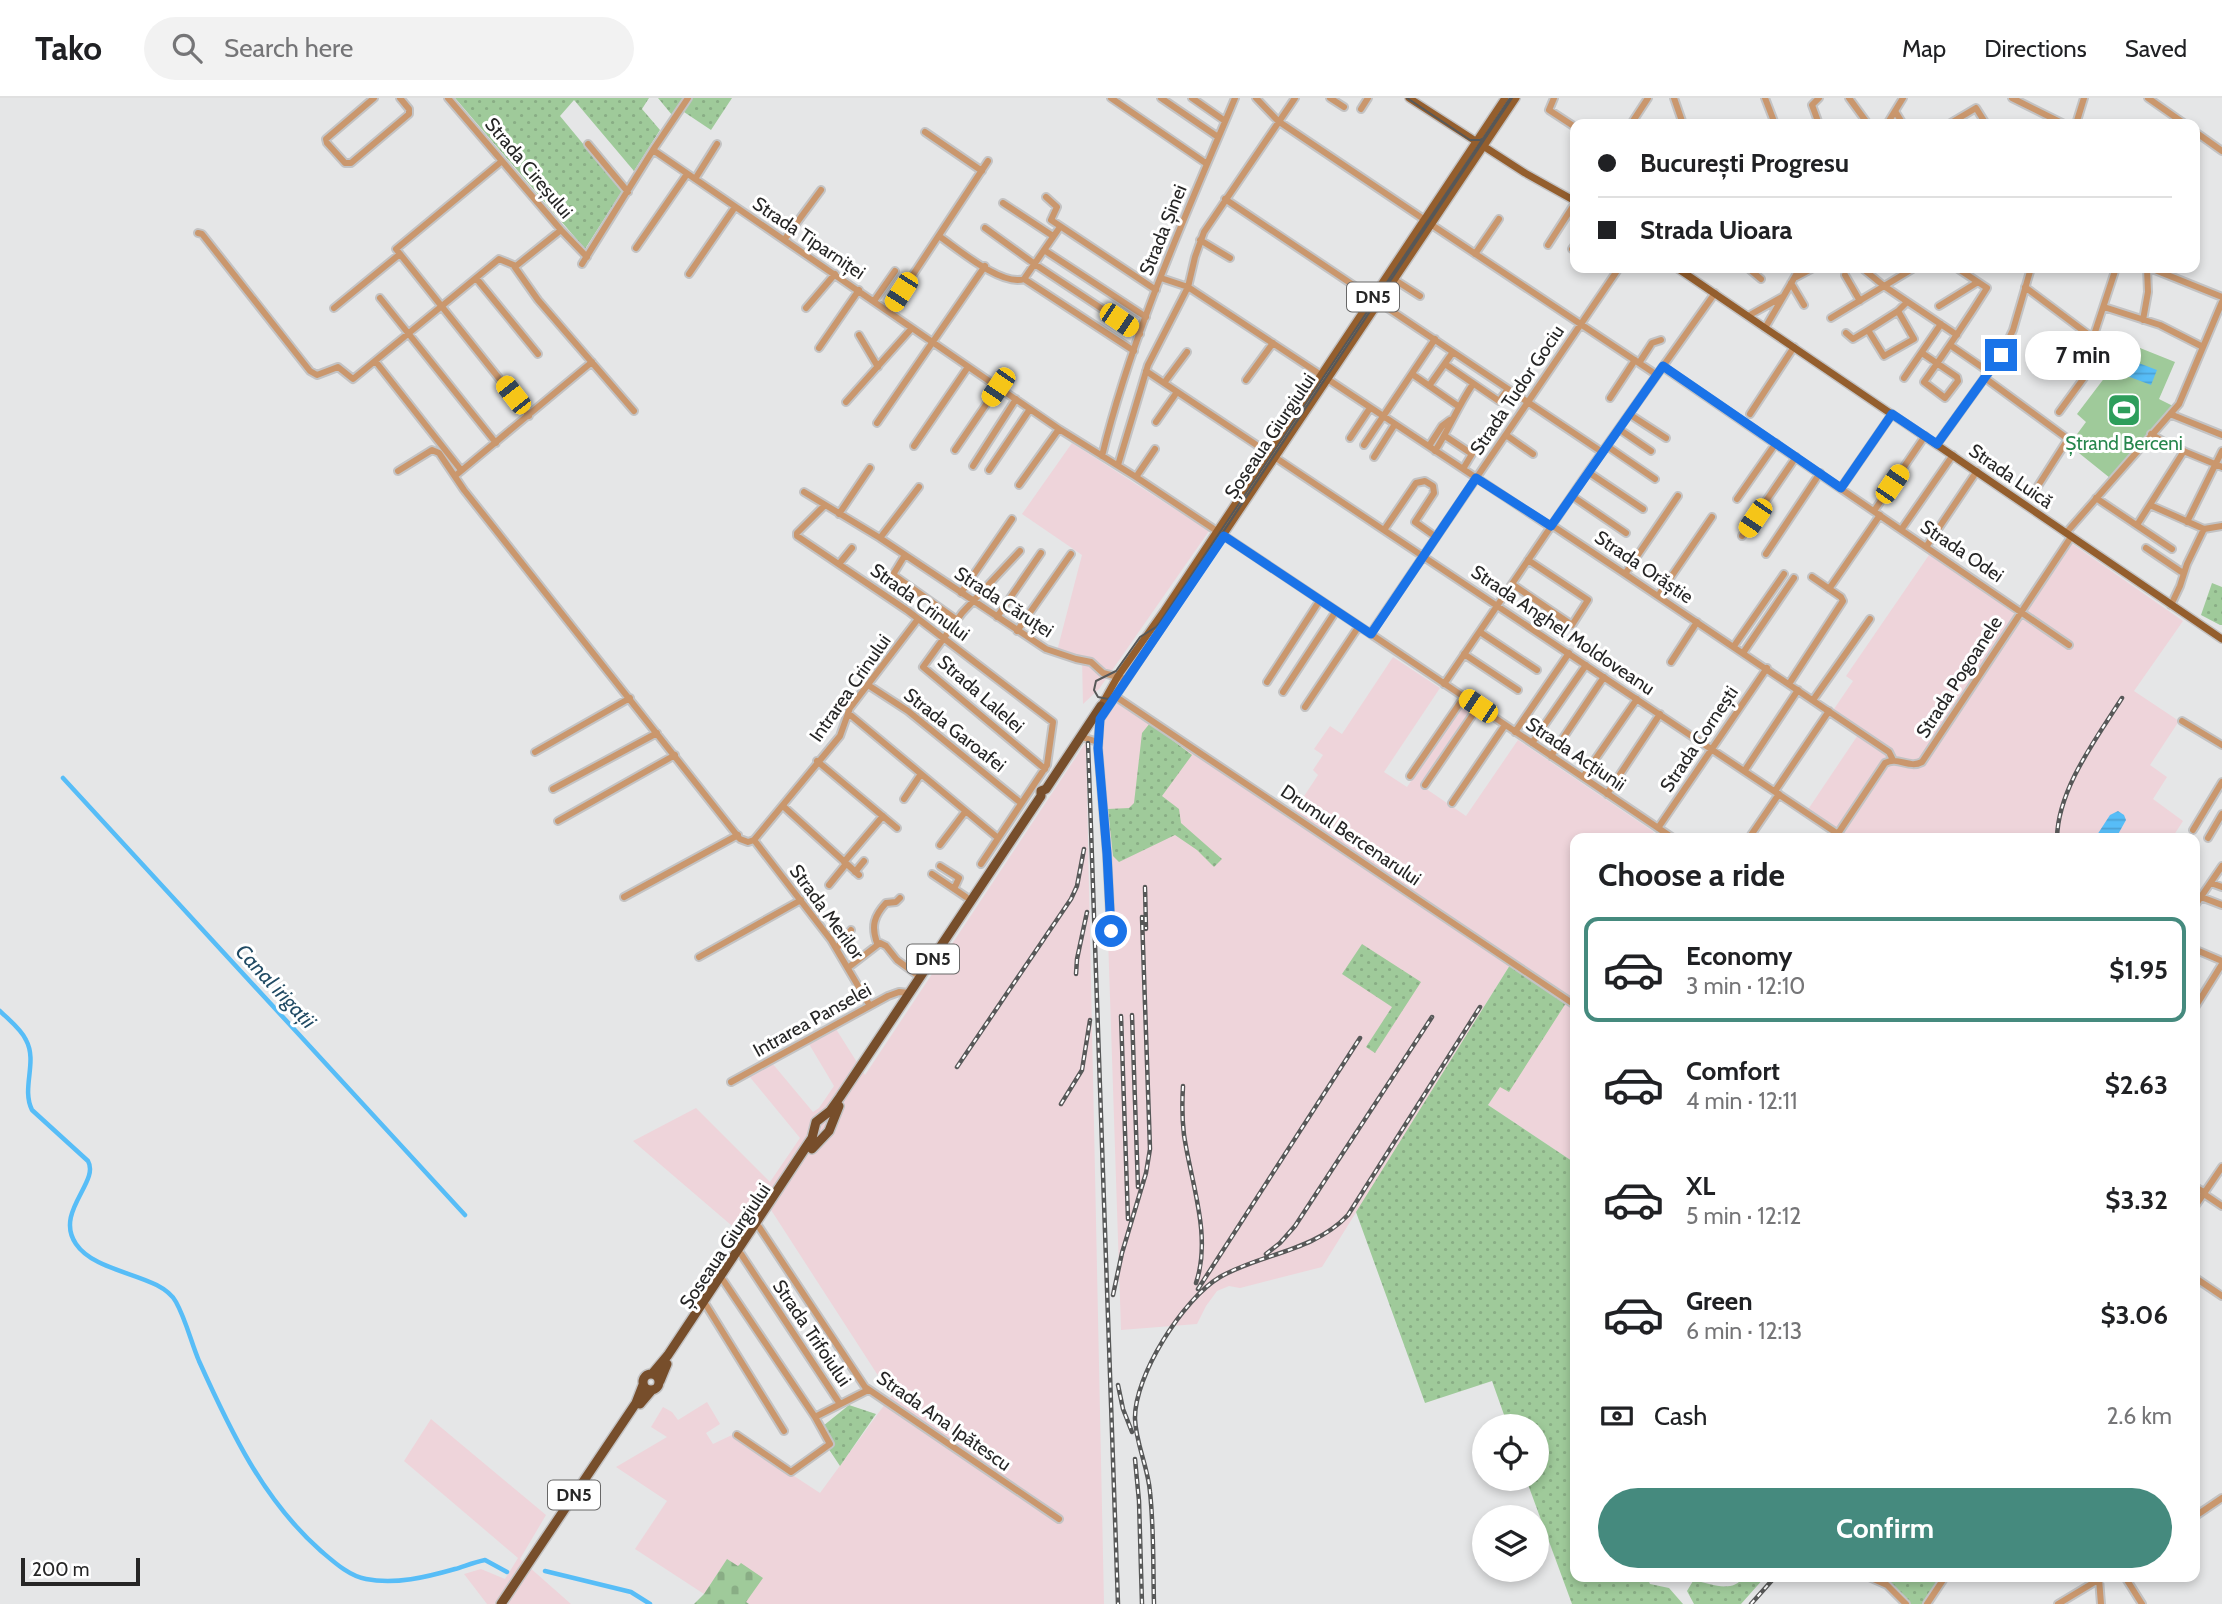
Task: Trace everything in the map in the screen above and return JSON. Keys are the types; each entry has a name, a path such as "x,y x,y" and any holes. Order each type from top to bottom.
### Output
{"highway":[{"name":"Șoseaua Giurgiului","path":"508,1604 642,1401 647,1388 645,1377 652,1374 663,1362 803,1153 819,1132 829,1131 826,1122 830,1111 1101,706"},
{"name":"Șoseaua Giurgiului","path":"501,1604 636,1403 647,1388 659,1387 666,1366 817,1141 819,1132 816,1122 826,1122 834,1113 1043,792 1100,719"},
{"path":"652,1374 660,1381"}],"main road":[{"path":"1409,98 1524,173 1570,199"},
{"name":"Șoseaua Giurgiului","path":"1480,145 1505,98"},
{"name":"Șoseaua Giurgiului","path":"1101,706 1127,681 1161,622 1272,456 1321,375 1377,299 1480,145 1516,98"},
{"name":"Șoseaua Giurgiului","path":"1272,456 1328,380 1377,299 1395,280 1429,223"},
{"name":"Strada Luică","path":"1684,273 2171,605 2220,635"},
{"name":"Șoseaua Giurgiului","path":"1100,719 1113,694 1118,676 1161,622"}],"street":[{"path":"374,98 327,138 327,143 344,162 351,163 409,114 410,109 400,98"},
{"name":"Strada Cireșului","path":"448,98 587,257"},
{"path":"582,264 688,98"},
{"path":"1111,98 1207,164"},
{"path":"1161,98 1218,137"},
{"path":"1192,98 1225,121"},
{"name":"Strada Șinei","path":"1102,456 1118,397 1156,290 1235,98"},
{"path":"1256,98 1279,121 1657,375"},
{"path":"1118,465 1146,371 1188,287 1200,240 1295,98"},
{"path":"1330,98 1344,107"},
{"path":"1361,109 1368,98"},
{"path":"1555,98 1549,110 1570,124"},
{"path":"1634,119 1648,98"},
{"path":"1674,98 1681,119"},
{"path":"1765,98 1773,119"},
{"path":"1817,119 1812,105 1819,98"},
{"path":"1849,98 1864,119"},
{"path":"1890,119 1903,98"},
{"path":"2012,98 2053,119"},
{"path":"2078,119 2084,98"},
{"path":"2148,98 2175,119"},
{"path":"1957,119 1976,108 1983,119"},
{"path":"1895,111 1900,119"},
{"path":"925,132 982,171"},
{"path":"2200,135 2222,151"},
{"path":"695,179 717,144"},
{"path":"588,145 628,192"},
{"name":"Strada Tiparniței","path":"653,150 1059,429 1136,478"},
{"path":"502,161 396,249 529,416"},
{"path":"889,311 988,161"},
{"path":"636,248 687,174"},
{"path":"784,240 821,190"},
{"path":"1046,197 1057,205 1050,219 1156,290"},
{"path":"1226,199 1508,389 1655,479"},
{"path":"1003,203 1053,236"},
{"path":"690,274 735,207"},
{"path":"1548,245 1570,210"},
{"path":"1475,254 1499,219"},
{"path":"1024,279 1060,227"},
{"path":"985,228 1140,334"},
{"path":"514,266 561,230"},
{"path":"198,233 202,234 313,374 338,367 353,379 501,258 514,266 527,286 634,411"},
{"path":"939,236 1008,280 1024,279 1134,351"},
{"path":"1200,240 1230,258"},
{"path":"1044,250 1146,317"},
{"path":"334,308 400,254"},
{"path":"877,423 985,267"},
{"path":"874,301 895,271"},
{"name":"Strada Tudor Gociu","path":"1371,634 1616,273"},
{"path":"1754,273 1761,279"},
{"path":"1765,328 1797,273"},
{"path":"1793,280 1805,273"},
{"path":"1868,273 1957,335"},
{"path":"1831,318 1906,273"},
{"path":"1922,353 1937,364 1958,379 1945,398 1924,383 1937,364 1950,345 1957,335 1987,288 1966,273"},
{"path":"1937,444 2008,341 2029,273"},
{"path":"2093,338 2114,273"},
{"path":"2143,320 2149,273"},
{"path":"2161,273 2221,298"},
{"path":"806,309 835,274"},
{"path":"1845,275 1860,301"},
{"path":"476,278 538,354"},
{"path":"1161,278 1188,287 1321,375"},
{"path":"1395,280 1420,296"},
{"path":"1793,280 1804,305"},
{"path":"1939,306 1979,282"},
{"name":"Strada Pogoanele","path":"1893,760 1915,765 1922,762 2069,535 2096,498 2180,401 2221,298 2222,286"},
{"path":"2025,287 2104,347 2104,351 2059,411"},
{"path":"819,348 859,290"},
{"path":"1444,684 1714,293"},
{"path":"1748,316 1783,296"},
{"path":"380,299 496,443"},
{"path":"1846,333 1853,339 1898,311 1907,302"},
{"path":"2104,307 2179,333 2203,347"},
{"path":"1868,330 1884,356 1914,339 1898,311"},
{"path":"1904,378 1941,324"},
{"path":"846,402 912,328"},
{"path":"859,335 878,367"},
{"path":"1364,445 1435,339"},
{"path":"1610,398 1652,343 1661,340"},
{"path":"1246,380 1273,343"},
{"path":"1950,345 2068,439 2038,486"},
{"path":"1750,414 1794,348"},
{"path":"1164,383 1187,352"},
{"path":"1429,386 1453,352"},
{"path":"376,362 461,470"},
{"path":"455,476 592,362"},
{"path":"1445,364 1500,401 1508,389"},
{"name":"Strada Odei","path":"1663,366 2069,645"},
{"path":"914,446 968,367"},
{"name":"Strada Anghel Moldoveanu","path":"1146,371 1745,770 1832,833"},
{"path":"1412,374 1458,406"},
{"name":"Strada Orăștie","path":"1328,380 1767,668 1889,752 1893,760"},
{"path":"1432,449 1445,436 1450,420 1473,383"},
{"path":"955,450 998,387"},
{"path":"1156,422 1177,392"},
{"path":"973,466 1016,399"},
{"path":"1350,438 1370,408"},
{"path":"989,470 1030,409"},
{"path":"1629,414 1666,438"},
{"path":"1841,488 1892,414"},
{"path":"2170,414 2222,435"},
{"path":"1432,449 1442,426 1450,420"},
{"path":"1374,457 1395,424"},
{"path":"1019,485 1059,429"},
{"path":"1619,429 1651,451"},
{"path":"2151,434 2184,452 2222,467"},
{"path":"1506,435 1533,454"},
{"path":"1445,436 1472,454 1463,469"},
{"path":"1829,589 1925,436"},
{"path":"1737,499 1776,443"},
{"path":"1136,478 1155,449"},
{"path":"398,471 432,450 439,453 737,835 745,841 754,840"},
{"path":"2188,522 2222,451"},
{"path":"2137,525 2184,452"},
{"path":"1901,530 1953,455"},
{"path":"1742,536 1796,457"},
{"path":"839,514 870,468"},
{"path":"1926,547 1977,471"},
{"path":"1588,472 1643,509"},
{"path":"1766,554 1820,473"},
{"name":"Strada Acțiunii","path":"1136,478 1666,833"},
{"path":"1384,530 1416,483 1424,481 1443,494"},
{"path":"880,538 919,487"},
{"path":"1434,489 1415,522 1436,537"},
{"name":"Strada Căruței","path":"804,492 880,538 1017,631 1055,653 1091,662 1102,673 1127,681"},
{"path":"1572,496 1626,533"},
{"path":"1625,573 1678,496"},
{"path":"2096,498 2172,550"},
{"name":"Strada Crinului","path":"825,505 797,536 918,619 1051,721 1053,725 1046,765"},
{"path":"2150,505 2204,529 2222,526"},
{"path":"1658,596 1712,517"},
{"path":"961,593 1012,519"},
{"path":"2171,605 2204,529"},
{"path":"839,565 852,548"},
{"path":"2146,548 2183,573"},
{"path":"944,638 973,601 1020,551"},
{"path":"997,617 1041,553"},
{"path":"1017,631 1071,554"},
{"name":"Strada Căruței","path":"905,555 894,573 895,576 957,620"},
{"path":"1512,584 1572,625 1588,600 1528,560"},
{"path":"1734,646 1784,574"},
{"path":"1789,684 1843,603 1841,597 1812,577"},
{"path":"1743,653 1794,579"},
{"name":"Strada Căruței","path":"966,586 979,595"},
{"path":"1267,681 1320,600"},
{"path":"1283,692 1336,611"},
{"name":"Intrarea Crinului","path":"754,840 817,761 841,736 848,713 918,619"},
{"path":"1813,700 1870,620"},
{"path":"1671,662 1697,621"},
{"path":"1305,708 1359,626"},
{"path":"1480,632 1537,670"},
{"name":"Strada Lalelei","path":"944,638 923,667 1046,765"},
{"path":"1515,732 1569,653"},
{"path":"1464,654 1518,690"},
{"path":"1532,743 1586,665"},
{"name":"Strada Cornești","path":"1658,828 1767,668"},
{"path":"1551,756 1604,677"},
{"name":"Strada Garoafei","path":"868,685 908,711 1021,803"},
{"path":"1745,770 1798,690"},
{"name":"Drumul Bercenarului","path":"1113,694 1570,1002"},
{"path":"1410,776 1464,697"},
{"path":"535,752 630,698"},
{"path":"1583,777 1637,699"},
{"path":"1101,706 1098,742 1111,931"},
{"path":"1425,785 1478,706"},
{"path":"1752,833 1829,711"},
{"path":"848,713 998,838"},
{"path":"1607,794 1660,714"},
{"path":"2182,720 2222,745"},
{"path":"1452,803 1505,725"},
{"path":"553,789 657,733"},
{"path":"1085,738 1098,742"},
{"path":"558,821 675,755"},
{"path":"1838,833 1885,763 1893,760"},
{"path":"817,761 897,828"},
{"name":"Șoseaua Giurgiului","path":"981,864 1021,803 1043,792 1046,765"},
{"path":"904,799 921,774"},
{"path":"2193,830 2222,782"},
{"path":"783,806 857,873 864,862"},
{"path":"940,845 965,812"},
{"path":"2208,838 2222,814"},
{"path":"829,885 883,816"},
{"path":"624,897 737,835"},
{"name":"Strada Merilor","path":"754,840 837,948 870,1006"},
{"path":"940,866 959,878 954,889"},
{"path":"2200,900 2222,866"},
{"path":"932,874 966,897"},
{"path":"2211,883 2222,887"},
{"path":"2202,897 2222,905"},
{"path":"877,943 874,918 886,903 898,902 900,898"},
{"path":"699,957 801,900"},
{"path":"837,948 851,930"},
{"path":"849,967 877,943"},
{"path":"877,943 887,946 897,960 916,974"},
{"path":"2200,953 2222,963 2200,999"},
{"name":"Intrarea Panselei","path":"731,1082 893,993 910,993"},
{"path":"2200,1199 2222,1168"},
{"path":"2200,1190 2222,1206"},
{"name":"Strada Ana Ipătescu","path":"759,1227 868,1390 1059,1519"},
{"name":"Strada Trifoiului","path":"741,1254 840,1404 868,1390"},
{"path":"723,1280 815,1417 829,1445 791,1472 737,1434"},
{"path":"2200,1282 2222,1296"},
{"path":"706,1305 784,1431"},
{"path":"815,1417 840,1404"},
{"path":"2200,1513 2222,1498"},
{"path":"1880,1582 1891,1587 1906,1604"},
{"path":"1927,1604 1942,1582"},
{"path":"2058,1604 2094,1582"},
{"path":"2101,1582 2101,1604"},
{"path":"2128,1582 2142,1604"}],"shaded area":[{"path":"1072,443 1209,531 1099,689 1083,704 1082,659 1057,651 1082,555 1022,514"},
{"path":"2071,543 2183,621 2134,691 2179,721 2150,765 2167,777 2153,799 2183,821 2175,833 1839,833 1807,811 1862,729 1834,709 1853,681 1846,676 1929,555 2022,616"},
{"path":"1393,657 1440,688 1384,772 1407,787 1462,706 1473,712 1422,786 1466,816 1518,740 1654,832 1570,833 1570,1160 1488,1105 1500,1086 1509,1091 1510,965 1322,1267 1240,1288 1229,1286 1217,1291 1197,1324 1121,1330 1101,725 1119,700 1289,819 1318,775 1313,770 1323,755 1314,749 1330,726 1342,734"},
{"path":"1086,742 1104,1604 749,1604 746,1602 740,1563 738,1567 727,1560 704,1594 635,1549 667,1501 616,1467 667,1437 651,1427 663,1407 672,1412 678,1420 707,1402 720,1424 706,1433 713,1444 734,1434 737,1439 789,1475 820,1493 896,1389 877,1374 762,1196 738,1231 633,1141 696,1108 770,1182 800,1138 749,1076 772,1063 813,1112 819,1108 834,1086 809,1044 836,1029 865,1075"},
{"path":"431,1419 546,1515 520,1559 571,1604 487,1604 464,1574 481,1569 505,1579 518,1558 404,1461"}],"green space":[{"path":"455,98 649,98 642,109 660,130 634,171 574,100 560,116 622,191 585,249"},
{"path":"658,98 732,98 711,130 678,108 672,115"},
{"name":"Ștrand Berceni","path":"2125,342 2175,362 2159,399 2173,406 2110,478 2069,445 2086,422 2077,414 2118,360 2114,357"},
{"path":"2212,583 2222,587 2222,625 2201,615"},
{"path":"1150,723 1192,755 1162,796 1179,809 1181,823 1222,859 1214,867 1197,850 1175,835 1119,862 1113,856 1108,809 1129,808 1134,803 1142,733"},
{"path":"1362,944 1421,982 1375,1053 1366,1047 1392,1007 1342,974"},
{"path":"1510,965 1566,1003 1509,1092 1500,1087 1488,1105 1570,1160 1570,1582 1649,1582 1669,1588 1683,1604 1572,1604 1549,1542 1549,1505 1536,1505 1530,1491 1549,1491 1549,1414 1504,1414 1492,1381 1425,1403 1356,1212"},
{"path":"849,1405 876,1414 840,1466 828,1448 823,1426"},
{"path":"727,1559 738,1566 741,1563 763,1578 746,1602 749,1604 694,1604 704,1594"},
{"path":"1692,1582 1733,1585 1739,1582 1761,1582 1741,1604 1694,1604 1687,1591"},
{"path":"1886,1582 1937,1582 1922,1604 1910,1604"}],"water":[{"path":"2128,359 2157,370 2151,385 2122,374"},
{"path":"2118,811 2124,815 2126,820 2119,833 2098,833 2110,815"}],"waterway":[{"name":"Canal irigații","path":"63,778 465,1215"},
{"path":"0,1011 21,1032 29,1048 28,1093 32,1110 88,1161 88,1178 70,1220 76,1244 98,1262 157,1285 168,1292 176,1302 199,1361 236,1438 265,1487 300,1531 342,1568 366,1579 411,1579 485,1560 507,1572"},
{"path":"545,1571 631,1592 650,1604"}],"tram line":[{"path":"1407,98 1470,140 1480,140 1487,136"},
{"path":"1510,98 1160,622 1140,637 1116,671 1096,681 1094,690 1098,697 1108,699 1116,693 1512,98"}],"railway":[{"path":"2058,833 2071,783 2090,747 2122,698"},
{"path":"1088,743 1118,1604"},
{"path":"957,1067 1071,899 1077,886 1084,849"},
{"path":"1145,887 1146,929"},
{"path":"1076,974 1087,912"},
{"path":"1113,1295 1150,1149 1142,917"},
{"path":"1154,1604 1150,1492 1135,1419 1143,1382 1163,1340 1191,1302 1220,1277 1303,1245 1319,1237 1348,1215 1480,1007"},
{"path":"1132,1015 1138,1187"},
{"path":"1121,1016 1128,1219"},
{"path":"1266,1254 1295,1226 1432,1017"},
{"path":"1061,1104 1082,1070 1090,1020"},
{"path":"1198,1289 1360,1038"},
{"path":"1183,1086 1184,1135 1201,1228 1202,1247 1196,1283"},
{"path":"1118,1385 1132,1432"},
{"path":"1135,1459 1142,1604"},
{"path":"1751,1604 1771,1582"}],"place":[{"name":"Ștrand Berceni","path":"2124,410"}],"route":[{"path":"1111,931 1098,748 1100,719 1224,536 1371,634 1476,478 1551,526 1663,366 1841,488 1892,414 1937,444 2001,355"}]}
